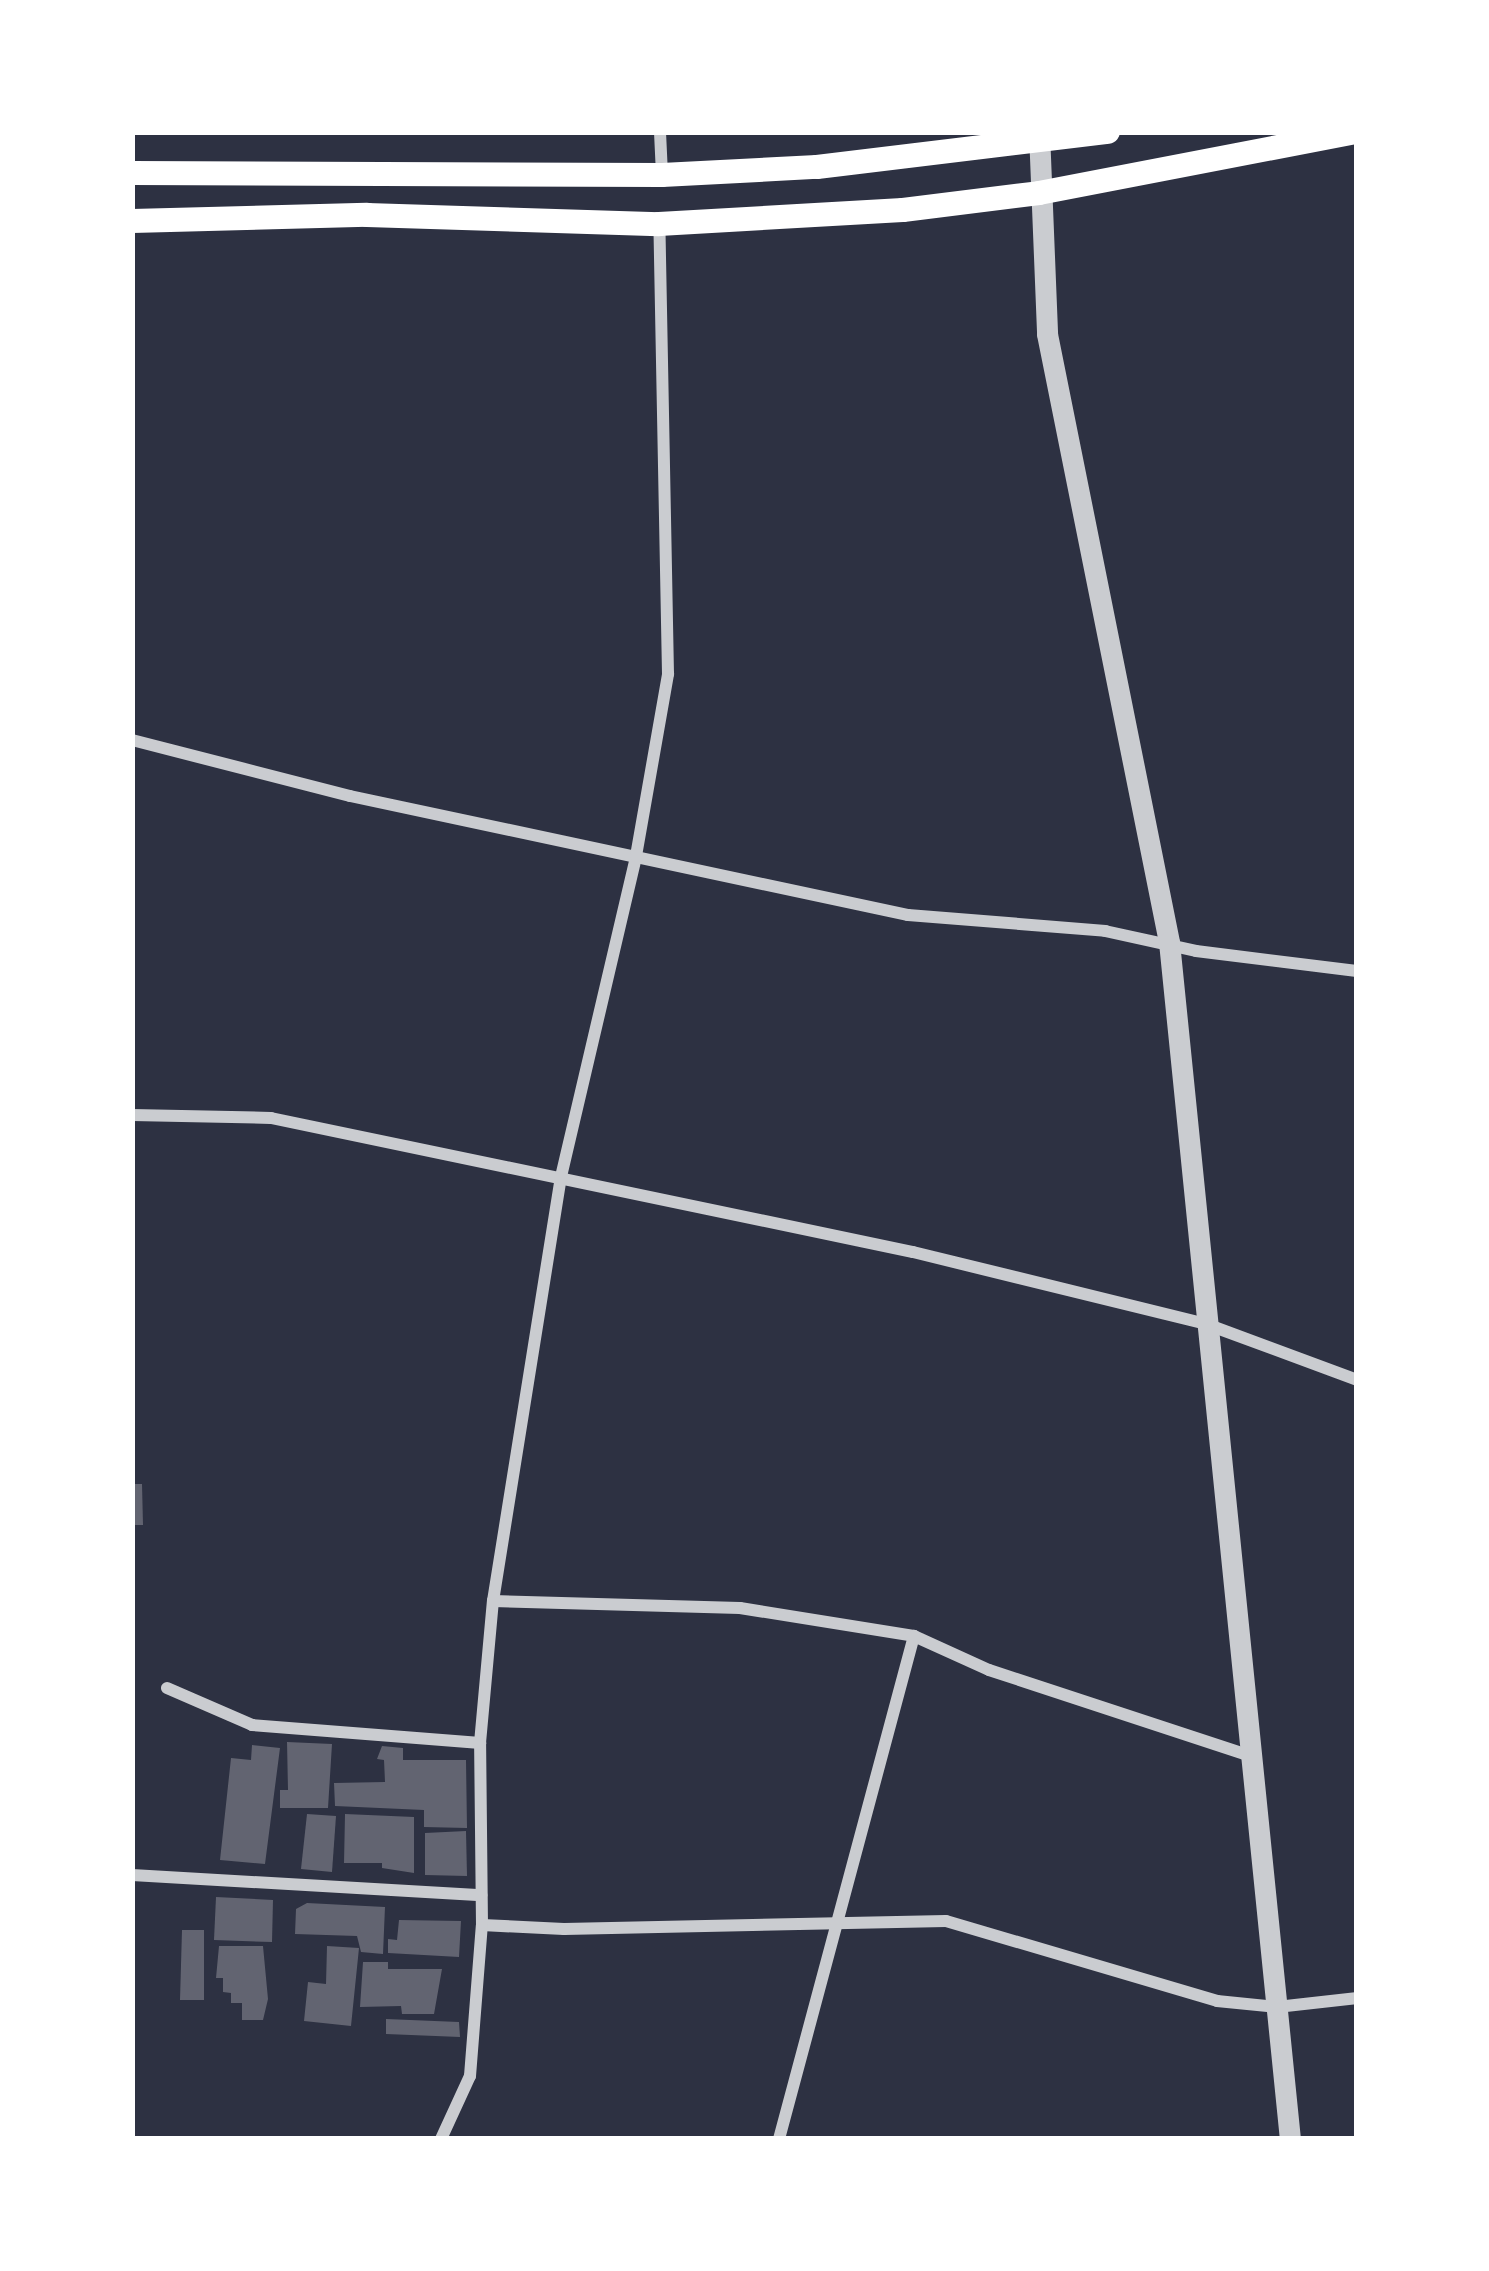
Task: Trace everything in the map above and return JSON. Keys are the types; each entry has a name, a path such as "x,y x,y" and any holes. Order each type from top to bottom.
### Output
{"main road":[{"path":"132,173 662,175 817,167 1108,132"},
{"path":"132,221 367,215 659,224 903,210 1039,193 1357,132"}],"street":[{"path":"660,132 662,175"},
{"path":"1039,138 1047,334 1169,942 1290,2139"},
{"path":"441,2139 470,2076 482,1925 480,1743 493,1601 560,1181 636,856 668,674 659,224"},
{"path":"132,740 350,796 908,915 1169,942 1196,951 1357,971"},
{"path":"132,1115 271,1118 913,1252 1206,1324 1357,1381"},
{"path":"493,1601 740,1608 914,1636 989,1670 1248,1755"},
{"path":"779,2139 914,1636"},
{"path":"167,1688 252,1725 480,1743"},
{"path":"132,1875 482,1895"},
{"path":"482,1925 563,1929 946,1921 1217,2001 1277,2007 1357,1998"}],"building":[{"path":"132,1484 142,1484 143,1525 132,1525"},
{"path":"287,1742 332,1744 328,1808 280,1808 280,1790 288,1790"},
{"path":"252,1745 280,1748 265,1864 220,1860 231,1758 251,1760"},
{"path":"382,1746 403,1748 403,1760 466,1760 467,1828 424,1827 424,1810 335,1806 334,1783 385,1782 384,1760 377,1759"},
{"path":"307,1814 336,1816 332,1872 301,1869"},
{"path":"345,1814 414,1817 414,1873 382,1868 382,1863 344,1863"},
{"path":"466,1831 467,1876 425,1875 425,1833"},
{"path":"216,1897 273,1900 272,1942 214,1940"},
{"path":"307,1903 385,1907 383,1954 361,1952 357,1936 295,1934 296,1909"},
{"path":"399,1920 461,1921 459,1957 388,1953 388,1939 397,1940"},
{"path":"182,1930 204,1930 204,2000 180,2000"},
{"path":"219,1946 263,1946 268,1999 263,2020 242,2020 242,2003 231,2003 231,1993 223,1992 223,1978 216,1978"},
{"path":"327,1946 359,1948 351,2026 304,2021 308,1982 326,1984"},
{"path":"363,1962 388,1962 388,1969 442,1969 434,2014 402,2014 401,2006 360,2007"},
{"path":"386,2019 459,2022 460,2037 386,2034"}]}
